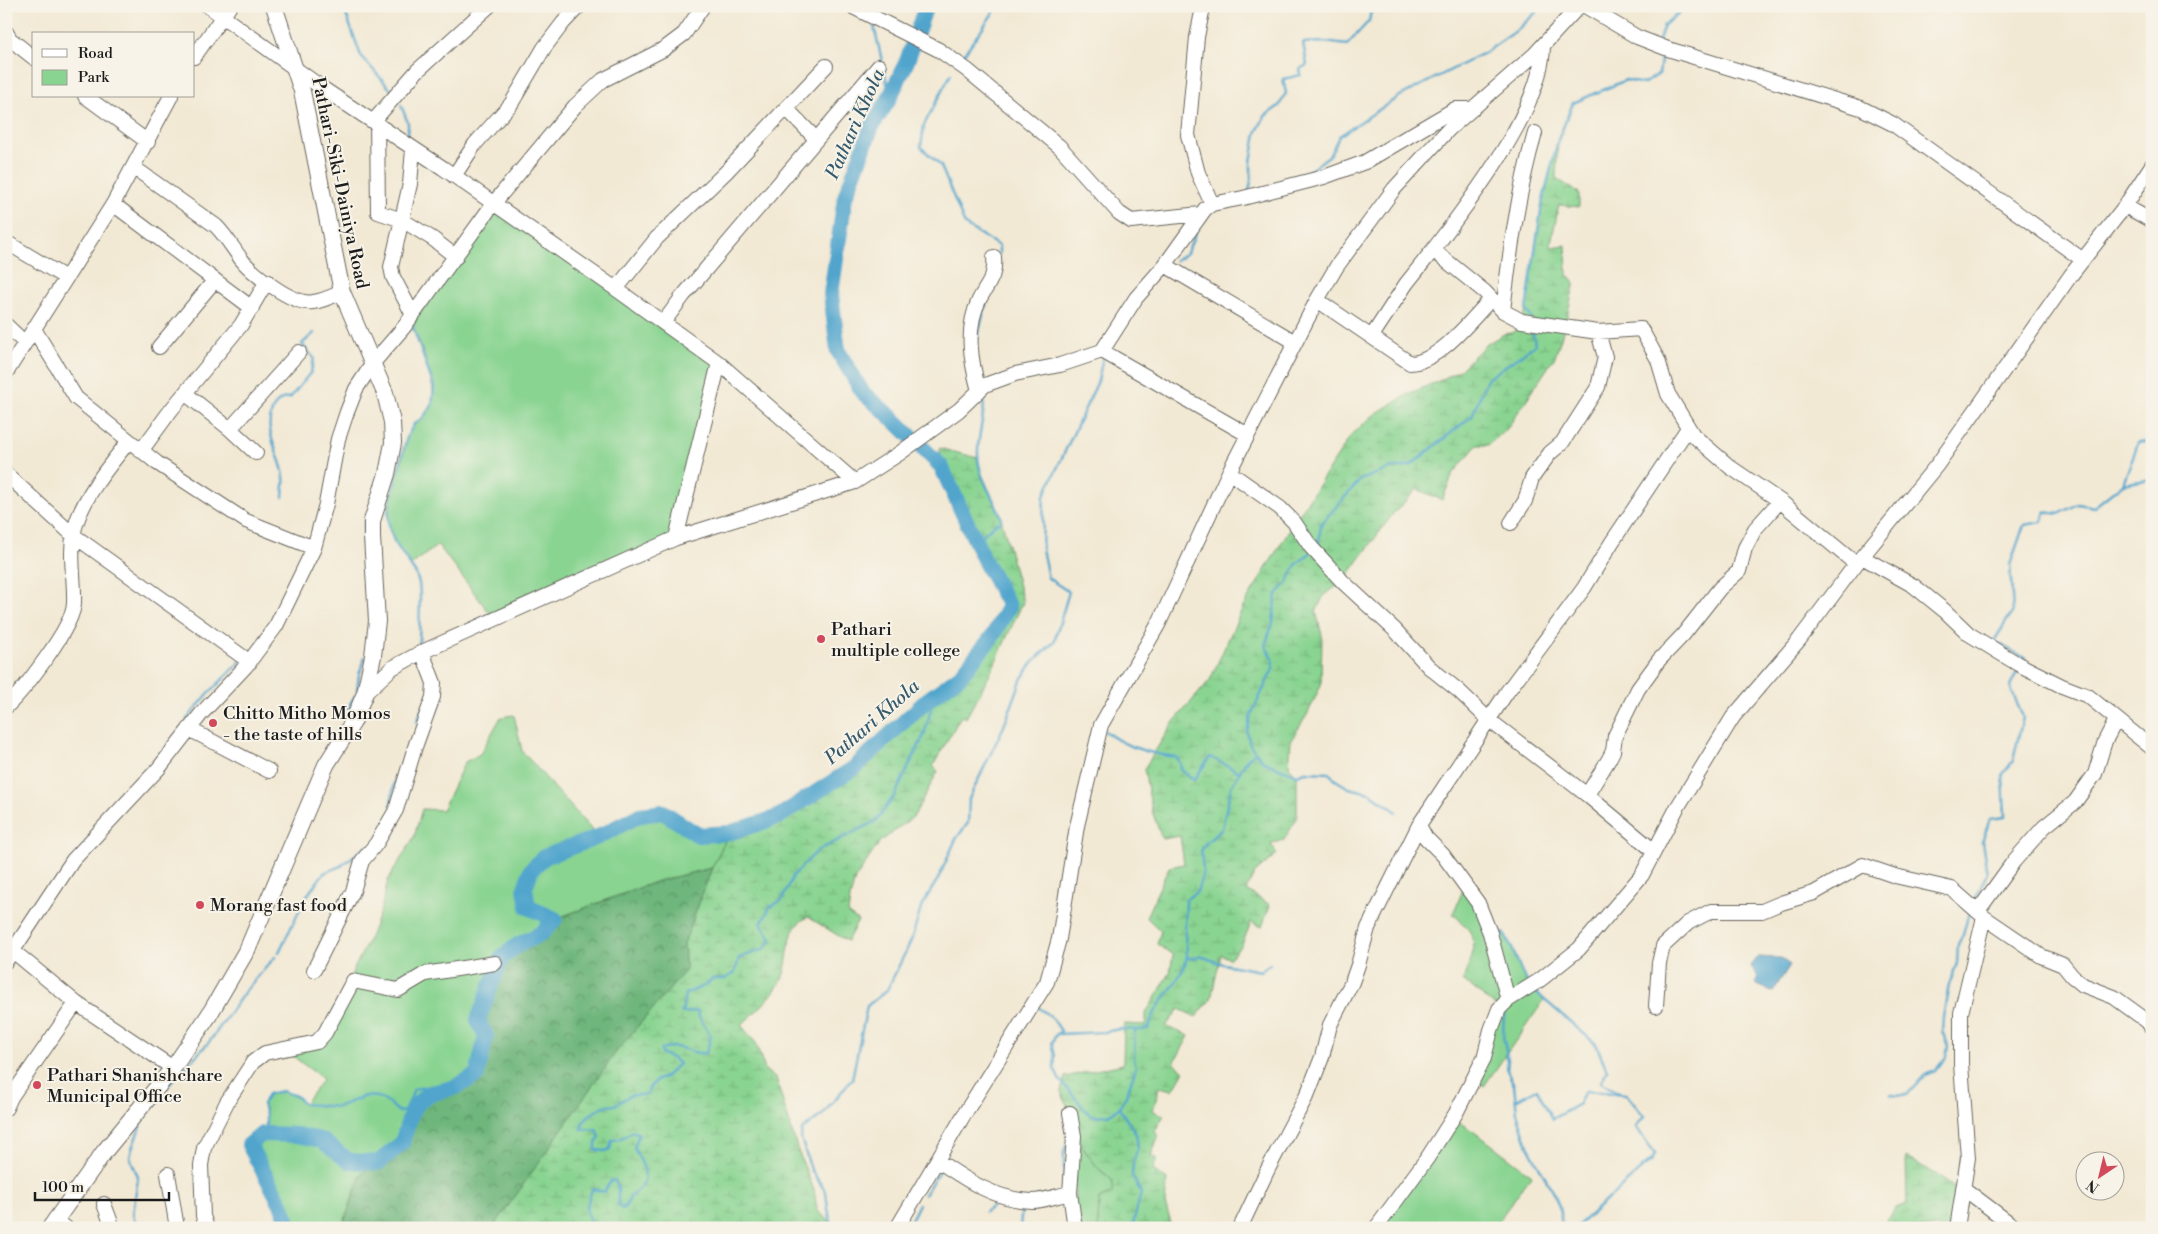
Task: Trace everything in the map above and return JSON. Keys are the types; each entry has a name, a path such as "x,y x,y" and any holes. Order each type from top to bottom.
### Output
{"main road":[{"name":"Pathari-Siki-Dainiya Road","path":"57,1225 104,1152 172,1068 209,1015 248,948 326,765 353,722 365,693 373,656 377,621 372,522 387,474 393,443 390,412 373,363 342,292 302,91 274,6"}],"street":[{"path":"208,6 225,12 294,67 454,176 719,363 855,482"},
{"path":"456,256 402,220 378,212 376,124 380,112 417,72 489,6"},
{"path":"454,176 475,144 511,104 544,48 579,6"},
{"path":"172,1068 76,1003 10,950 73,860 142,788 189,729 250,662 276,626 314,548 326,504 338,439 346,412 356,389 373,363 404,327 493,204 527,161 591,90 603,80 664,49 684,34 702,6"},
{"path":"851,6 939,50 967,70 1060,147 1119,213 1131,221 1151,220 1175,215 1201,214"},
{"path":"1205,6 1197,37 1188,135 1198,173 1212,204"},
{"path":"897,1228 1046,982 1059,939 1077,826 1101,724 1159,623 1229,472 1317,300 1337,266 1394,189 1448,130 1543,45 1579,6"},
{"path":"1585,6 1637,37 1668,49 1862,108 1893,124 2082,260"},
{"path":"195,56 225,12"},
{"path":"8,38 32,56"},
{"path":"1372,336 1406,284 1481,188 1520,120 1537,83 1543,60 1543,45"},
{"path":"616,289 657,238 726,172 826,66"},
{"path":"663,323 683,296 879,66"},
{"path":"88,98 148,142"},
{"path":"6,373 113,204 170,98"},
{"path":"786,108 816,139"},
{"path":"365,693 392,668 422,652 676,538 855,482 900,453 959,410 985,385 1015,374 1060,365 1102,350 1136,298 1165,265 1201,214 1212,204 1324,177 1365,162 1455,109 1472,109"},
{"path":"1503,311 1521,185 1535,133"},
{"path":"413,149 410,184 391,267 393,277 413,315"},
{"path":"1376,1228 1428,1157 1456,1113 1484,1058 1491,1030 1499,1009 1508,1000 1540,980 1579,949 1642,875 1677,808 1733,717 1799,640 1859,560 1937,465 2082,260 2125,206 2152,165"},
{"path":"133,167 216,226 226,236 253,272 297,300 312,303 342,292"},
{"path":"113,204 252,308"},
{"path":"2125,206 2152,221"},
{"path":"6,242 66,278"},
{"path":"1433,250 1503,311 1522,322 1598,332 1641,329 1658,360 1668,394 1688,428 1730,467 1780,501 1859,560 1914,586 1945,611 1968,634 2018,664 2062,686 2088,696 2152,748"},
{"path":"979,391 970,356 972,326 979,300 995,272 994,257"},
{"path":"1165,265 1295,342"},
{"path":"159,347 215,280"},
{"path":"141,451 171,410 241,326 267,282"},
{"path":"1317,300 1410,363 1416,363 1444,346 1491,299"},
{"path":"6,325 25,343"},
{"path":"34,329 76,398 141,451 246,521 314,548"},
{"path":"1511,523 1524,500 1532,478 1550,453 1562,443 1598,387 1605,357 1598,332"},
{"path":"1102,350 1248,435"},
{"path":"230,429 299,352"},
{"path":"676,538 719,363"},
{"path":"186,394 230,429 256,453"},
{"path":"1240,1228 1270,1164 1308,1092 1322,1057 1330,1025 1352,982 1368,928 1419,825 1507,692 1584,588 1612,542 1688,428"},
{"path":"6,707 44,661 72,614 74,605 71,565 74,535 92,490 129,441"},
{"path":"1229,472 1280,508 1294,522 1312,549 1395,630 1429,667 1489,720 1587,795 1654,851"},
{"path":"6,474 74,535 250,662"},
{"path":"1587,795 1613,751 1615,736 1638,689 1659,660 1720,588 1739,571 1745,548 1755,529 1780,501"},
{"path":"314,970 353,892 362,861 383,833 396,810 415,747 433,697 434,683 422,652"},
{"path":"1957,1228 1968,1158 1960,1064 1960,1014 1981,914 2026,847 2044,827 2075,802 2095,774 2105,741 2116,720"},
{"path":"189,729 269,772"},
{"path":"1419,825 1426,838 1443,855 1478,903 1490,933 1508,1000"},
{"path":"1656,1006 1659,963 1663,946 1688,923 1711,911 1762,912 1781,903 1814,893 1863,865 1895,876 1952,888 1981,914 2041,956 2063,965 2083,985 2114,997 2147,1021 2152,1028"},
{"path":"207,1228 203,1216 201,1165 204,1148 227,1102 253,1062 265,1053 317,1042 353,981 398,990 425,974 495,963"},
{"path":"6,1108 11,1097 76,1003"},
{"path":"1070,1113 1074,1136 1070,1193 1075,1228"},
{"path":"937,1160 966,1181 989,1192 1033,1201 1070,1193"},
{"path":"168,1174 176,1228"},
{"path":"1963,1188 2016,1228"},
{"path":"104,1204 114,1228"}],"green space":[{"path":"1558,140 1556,178 1579,193 1579,207 1559,205 1550,247 1566,245 1567,275 1575,282 1555,357 1506,430 1488,445 1477,445 1453,474 1442,500 1417,489 1392,515 1343,582 1324,595 1316,612 1322,635 1321,685 1307,715 1291,740 1289,767 1297,775 1297,818 1284,840 1271,844 1277,854 1255,873 1246,890 1270,905 1262,927 1251,922 1242,945 1229,959 1221,954 1211,999 1196,1017 1179,1009 1166,1026 1189,1036 1174,1063 1184,1071 1173,1090 1159,1087 1153,1111 1164,1115 1155,1131 1158,1137 1151,1156 1157,1159 1153,1170 1167,1180 1165,1204 1170,1219 1170,1228 1098,1228 1099,1199 1112,1193 1113,1181 1098,1168 1074,1136 1070,1113 1061,1091 1065,1077 1123,1064 1124,1024 1146,1025 1146,1013 1170,973 1173,955 1157,944 1161,931 1146,917 1169,867 1184,864 1180,836 1162,839 1152,811 1144,769 1172,724 1210,680 1243,607 1294,522 1352,434 1375,414 1410,393 1460,370 1485,345 1504,334 1513,333 1522,321 1526,310 1542,204"},
{"path":"493,204 719,363 676,538 494,619 438,545 410,566 394,539 389,518 392,495 409,433 429,411 432,403 433,394 430,374 412,322"},
{"path":"939,448 978,458 980,470 1000,514 1023,602 989,676 966,718 961,716 933,766 938,771 914,816 879,843 855,879 848,914 858,921 847,941 808,917 800,922 795,928 789,944 785,971 778,986 758,1010 741,1025 756,1043 765,1070 776,1079 798,1151 814,1190 817,1210 831,1223 832,1228 493,1228 616,1052 686,970 684,944 712,868 729,833 778,817 854,768 926,701 960,676 992,637 1009,606 986,564 941,466"},
{"path":"514,715 522,751 598,837 640,815 663,812 698,835 729,833 712,868 658,881 555,919 542,933 518,945 486,1036 477,1075 456,1087 426,1095 412,1110 401,1144 361,1174 342,1228 290,1228 282,1206 249,1145 262,1134 266,1134 266,1115 263,1104 268,1094 288,1093 304,1104 323,1079 282,1048 317,1042 371,935 381,909 388,880 414,837 422,809 442,810 465,762 480,754 501,717"},
{"path":"712,868 684,944 686,970 616,1052 493,1228 342,1228 361,1174 401,1144 412,1110 426,1095 456,1087 477,1075 486,1036 478,1020 502,957 518,945 542,933 555,919 658,881"},
{"path":"1465,885 1492,938 1503,933 1514,951 1529,984 1545,999 1484,1086 1474,1078 1499,1009 1463,980 1473,951 1473,937 1463,923 1453,914"},
{"path":"1453,1119 1483,1138 1532,1175 1493,1228 1389,1228 1381,1218"},
{"path":"1074,1136 1098,1168 1113,1181 1112,1193 1099,1199 1098,1228 1075,1228"},
{"path":"1906,1157 1934,1173 1957,1190 1950,1228 1881,1228 1896,1208 1907,1204"}],"water":[{"path":"1758,957 1780,958 1790,965 1773,992 1755,984 1758,978 1751,966"}],"waterway":[{"path":"343,6 361,56 392,91"},
{"name":"Pathari Khola","path":"290,1228 282,1206 249,1145 262,1134 297,1135 321,1140 349,1161 378,1163 402,1143 412,1110 426,1095 456,1087 477,1075 486,1036 478,1020 502,957 518,945 542,933 555,919 528,907 525,888 531,870 544,857 598,837 640,815 663,812 698,835 729,833 778,817 854,768 926,701 960,676 992,637 1009,606 986,564 941,466 890,416 863,393 838,351 831,294 845,197 872,126 888,101 907,61 926,6"},
{"path":"964,54 998,6"},
{"path":"1249,191 1256,133 1265,116 1279,106 1286,93 1283,79 1301,75 1300,69 1307,65 1303,43 1325,42 1347,45 1369,21 1372,6"},
{"path":"1282,181 1304,175 1330,155 1339,136 1400,96 1486,52 1516,31 1543,6"},
{"path":"1659,40 1664,25 1687,6"},
{"path":"874,26 882,61"},
{"path":"1531,317 1526,310 1542,204 1558,140 1573,103 1626,80 1643,84 1659,74 1661,59 1655,49"},
{"path":"884,69 890,96"},
{"path":"951,74 924,125 921,147 941,166 965,225 999,246 999,255"},
{"path":"401,105 408,123 408,139"},
{"path":"1175,261 1187,253 1196,232"},
{"path":"977,340 987,299"},
{"path":"412,325 434,387 432,405 422,419 414,424 407,437 388,509 389,527 394,541 416,574 419,583 419,647"},
{"path":"1318,547 1321,524 1360,480 1389,469 1410,466 1472,416 1487,379 1535,345 1532,328"},
{"path":"283,497 284,477 271,434 271,416 277,403 283,399 290,398 311,372 314,358 302,344 314,333"},
{"path":"832,1228 826,1192 811,1170 801,1138 802,1130 823,1114 852,1079 867,1006 887,990 911,941 922,905 938,879 956,839 968,823 969,799 1004,726 1022,678 1034,661 1054,642 1069,592 1048,578 1042,549 1044,496 1098,381 1103,357"},
{"path":"976,541 995,524 1001,522 1001,516 984,481 978,460 984,395"},
{"path":"2023,661 2025,658 1994,641 2013,611 2010,565 2024,525 2042,522 2045,512 2059,514 2078,504 2094,507 2123,484 2138,443 2152,441"},
{"path":"2123,484 2152,479"},
{"path":"365,521 363,543 365,555"},
{"path":"1310,553 1296,565 1287,583 1276,595 1273,623 1265,645 1273,660 1273,669 1251,715 1247,732 1250,745 1264,762 1297,775 1305,772 1329,773 1337,781 1349,788 1370,793 1397,812"},
{"path":"357,691 359,675 365,657"},
{"path":"186,720 208,694 241,661"},
{"path":"1974,902 1987,873 1982,842 1990,819 2005,817 2003,774 2013,761 2023,717 2010,687 2018,670"},
{"path":"347,709 355,696"},
{"path":"592,1228 586,1209 592,1189 604,1192 611,1181 615,1180 618,1187 618,1205 623,1209 632,1195 643,1184 645,1173 634,1148 639,1134 633,1131 620,1139 612,1140 610,1149 605,1151 596,1150 596,1143 600,1137 597,1130 581,1129 582,1124 588,1116 604,1106 615,1105 631,1095 648,1095 649,1088 679,1064 674,1059 661,1053 661,1049 675,1047 695,1053 706,1053 711,1036 699,1017 698,1011 682,1013 685,994 706,985 712,979 725,979 735,972 739,958 764,949 772,940 761,924 770,907 782,900 793,876 817,851 876,821 895,795 924,735 931,709 926,701"},
{"path":"417,722 422,708"},
{"path":"1105,731 1113,737 1139,749 1176,757 1181,765 1181,770 1194,780 1210,757 1240,772"},
{"path":"391,805 394,784 407,750"},
{"path":"1060,1034 1105,1032 1119,1029 1142,1030 1149,1028 1156,1011 1177,981 1185,964 1187,955 1185,935 1186,899 1197,892 1203,872 1201,851 1206,843 1222,829 1231,787 1248,758 1255,753"},
{"path":"279,952 306,897 324,873 341,866 365,847"},
{"path":"1488,911 1494,921 1493,926"},
{"path":"1891,1094 1907,1095 1925,1075 1935,1071 1946,1057 1948,1046 1942,1031 1943,1017 1949,985 1957,963 1958,944 1963,935 1969,912"},
{"path":"1495,931 1503,933 1495,937"},
{"path":"1503,933 1528,983"},
{"path":"1187,957 1194,959 1200,956 1223,964 1261,971 1270,964"},
{"path":"167,1087 210,1041 246,990 275,957"},
{"path":"1533,990 1596,1044 1607,1070 1601,1082 1619,1093"},
{"path":"1038,1007 1053,1019 1061,1031 1055,1036 1052,1043 1055,1056 1054,1068 1059,1079 1091,1116 1108,1115 1119,1108"},
{"path":"1504,1014 1503,1036 1508,1060 1507,1070 1514,1085 1517,1113 1528,1146 1555,1196 1561,1212 1561,1228"},
{"path":"1132,1228 1141,1193 1132,1175 1133,1163 1138,1147 1136,1134 1119,1108 1126,1096 1136,1067 1134,1059 1135,1030"},
{"path":"266,1134 266,1115 263,1104 268,1094 282,1091 296,1096 304,1104 337,1107 365,1096 378,1097 389,1103 399,1112 406,1111 414,1089 442,1084 459,1085"},
{"path":"1516,1100 1537,1089 1552,1119 1579,1104 1585,1091 1626,1094 1644,1116 1636,1127 1655,1154 1652,1160 1575,1228"},
{"path":"136,1228 133,1214 138,1177 130,1157 145,1114"},
{"path":"1064,1178 1064,1152 1067,1144"},
{"path":"924,1195 941,1168"},
{"path":"985,1212 997,1203 1015,1206"},
{"path":"907,1228 919,1204"},
{"path":"1020,1207 1022,1207 1020,1228"}],"place":[{"name":"Pathari multiple college","path":"821,639"},
{"name":"Chitto Mitho Momos - the taste of hills","path":"213,723"},
{"name":"Morang fast food","path":"200,905"},
{"name":"Pathari Shanishchare Municipal Office","path":"37,1085"}]}
